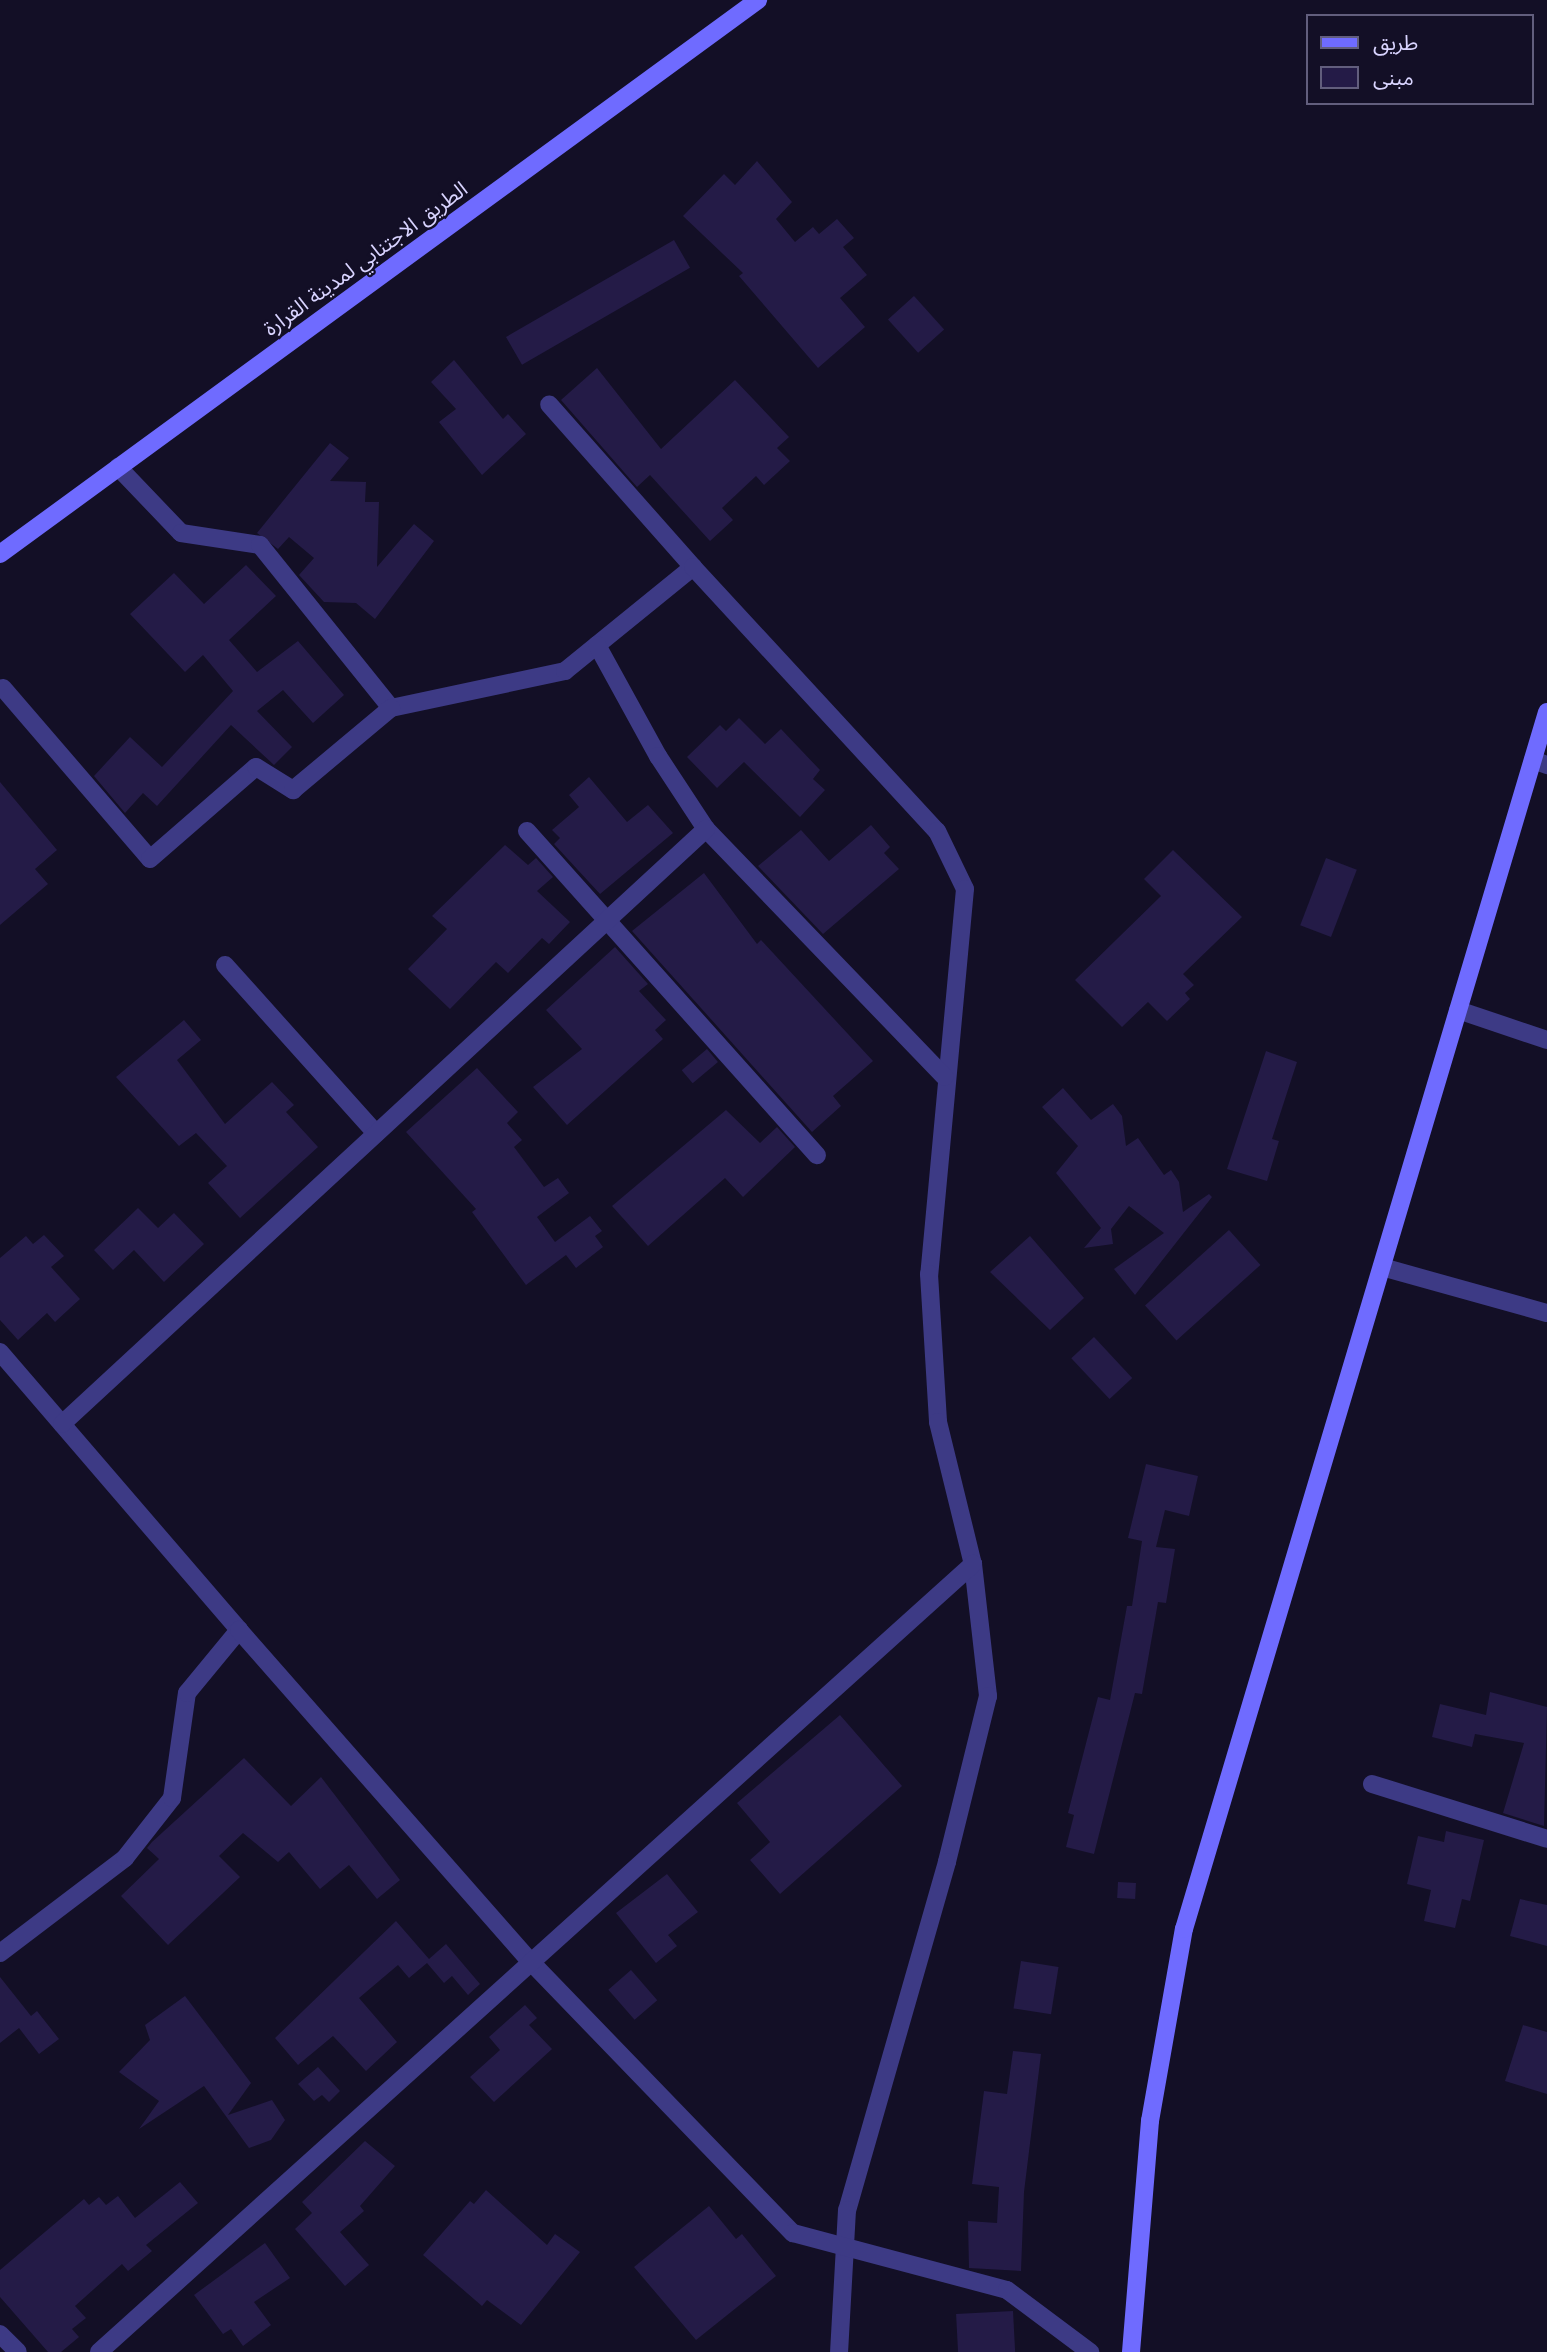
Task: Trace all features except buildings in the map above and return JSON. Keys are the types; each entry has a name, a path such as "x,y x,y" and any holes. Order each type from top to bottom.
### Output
{"main road":[{"name":"الطريق الاجتنابي لمدينة القرارة","path":"0,554 758,0"},
{"path":"1131,2352 1150,2121 1184,1929 1458,1010 1540,762 1547,712"}],"street":[{"path":"549,404 693,567 937,831 965,889 944,1077 929,1274 938,1422 973,1564 988,1696 947,1862 847,2210 839,2352"},
{"path":"118,467 181,533 260,545 391,708"},
{"path":"3,688 150,859 256,767 293,790 391,708 565,671 693,567"},
{"path":"597,645 706,829 944,1077"},
{"path":"62,1424 706,829"},
{"path":"527,831 817,1156"},
{"path":"225,965 376,1133"},
{"path":"1458,1010 1547,1040"},
{"path":"1382,1267 1547,1314"},
{"path":"0,1352 239,1630 531,1962 793,2233 845,2244 1007,2290 1090,2352"},
{"path":"99,2352 973,1564"},
{"path":"0,1953 125,1858 172,1798 187,1693 239,1630"},
{"path":"1372,1784 1547,1839"},
{"path":"0,2334 18,2352"}]}
